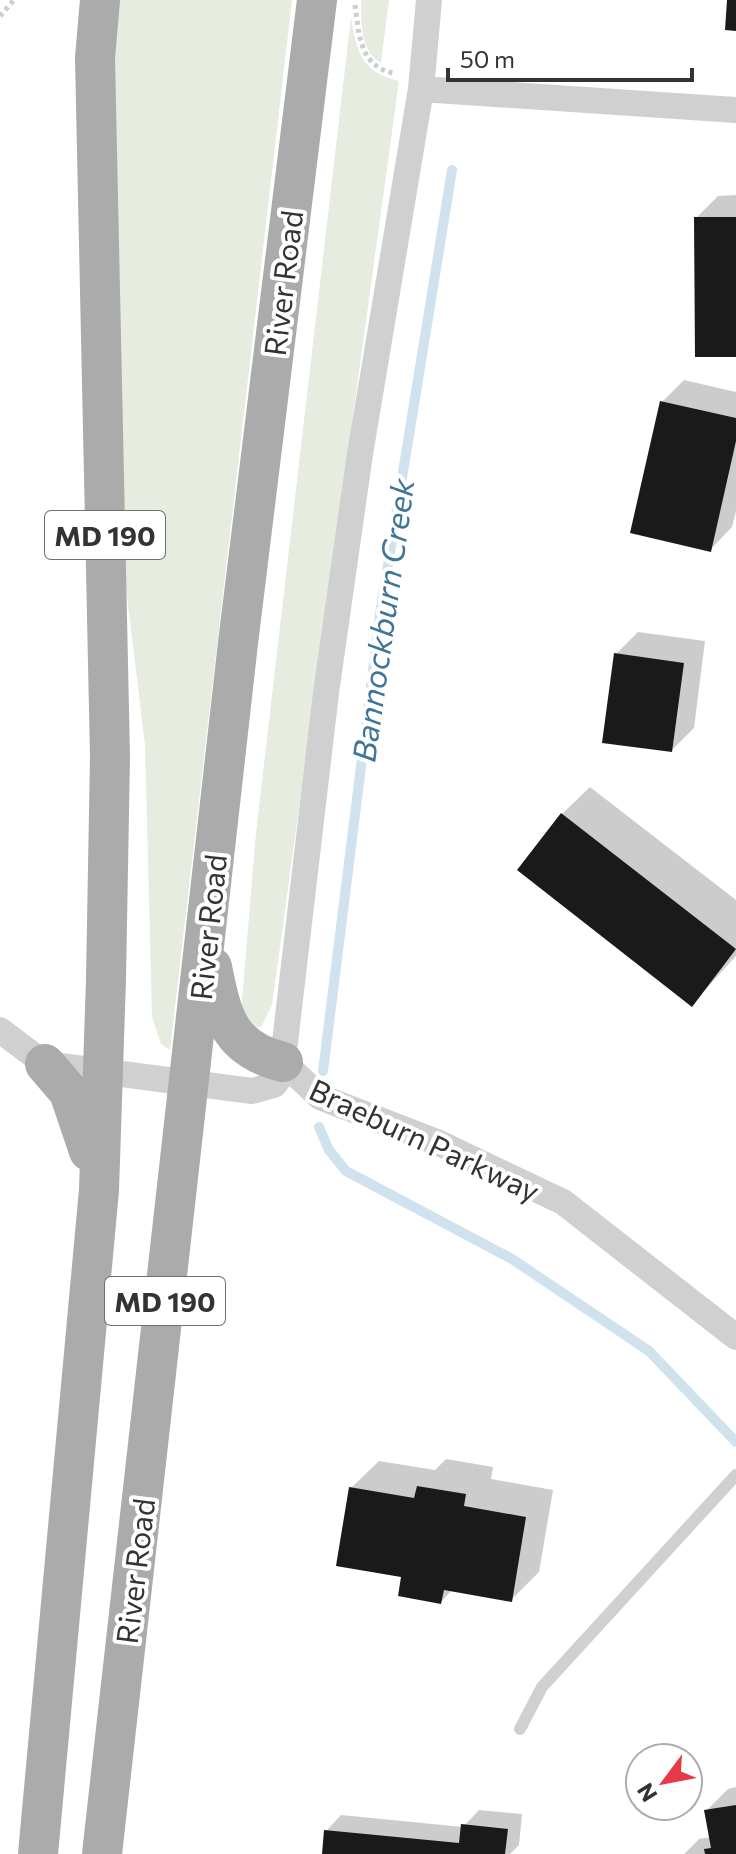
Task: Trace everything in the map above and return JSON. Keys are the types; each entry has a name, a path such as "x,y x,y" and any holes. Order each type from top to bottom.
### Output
{"main road":[{"name":"MD 190","path":"38,1854 99,1190 110,756 95,58 100,0"},
{"name":"River Road","path":"102,1854 238,643 336,2"},
{"path":"207,940 221,1005 232,1032 252,1052 283,1062"},
{"path":"45,1064 69,1092 84,1129 99,1190"}],"street":[{"path":"283,1062 339,603 421,83 429,0"},
{"path":"421,83 736,110"},
{"path":"0,1030 45,1064 190,1082"},
{"name":"Braeburn Parkway","path":"190,1082 264,1090 274,1085 283,1062 320,1097 439,1143 563,1202 736,1337"}],"lane":[{"path":"520,1729 542,1687 736,1475"}],"path":[{"path":"0,16 14,0"},
{"path":"336,2 360,38 368,60 386,72 421,83"}],"shaded area":[{"path":"118,0 292,0 170,1050 161,1044 152,1017 145,745 123,564 111,93"},
{"path":"361,0 389,0 381,63 365,43"},
{"path":"351,17 363,59 377,73 399,81 272,1005 261,1027 253,1027 242,1014 242,1000 256,833"}],"building":[{"path":"727,0 736,0 736,31 725,30"},
{"path":"694,217 736,217 736,357 695,357"},
{"path":"660,401 736,418 736,441 711,552 630,533"},
{"path":"614,653 684,663 672,752 602,743"},
{"path":"561,813 736,949 692,1007 517,870"},
{"path":"417,1486 466,1494 464,1506 526,1517 512,1602 444,1590 441,1604 398,1596 401,1577 336,1566 349,1487 414,1498"},
{"path":"736,1805 736,1854 705,1854 704,1849 711,1848 704,1810"},
{"path":"461,1824 508,1829 505,1854 322,1854 324,1830 459,1843"}],"waterway":[{"name":"Bannockburn Creek","path":"323,1071 380,614 452,170"},
{"name":"Bannockburn Creek","path":"319,1127 329,1150 346,1171 512,1259 649,1351 736,1442"}]}
